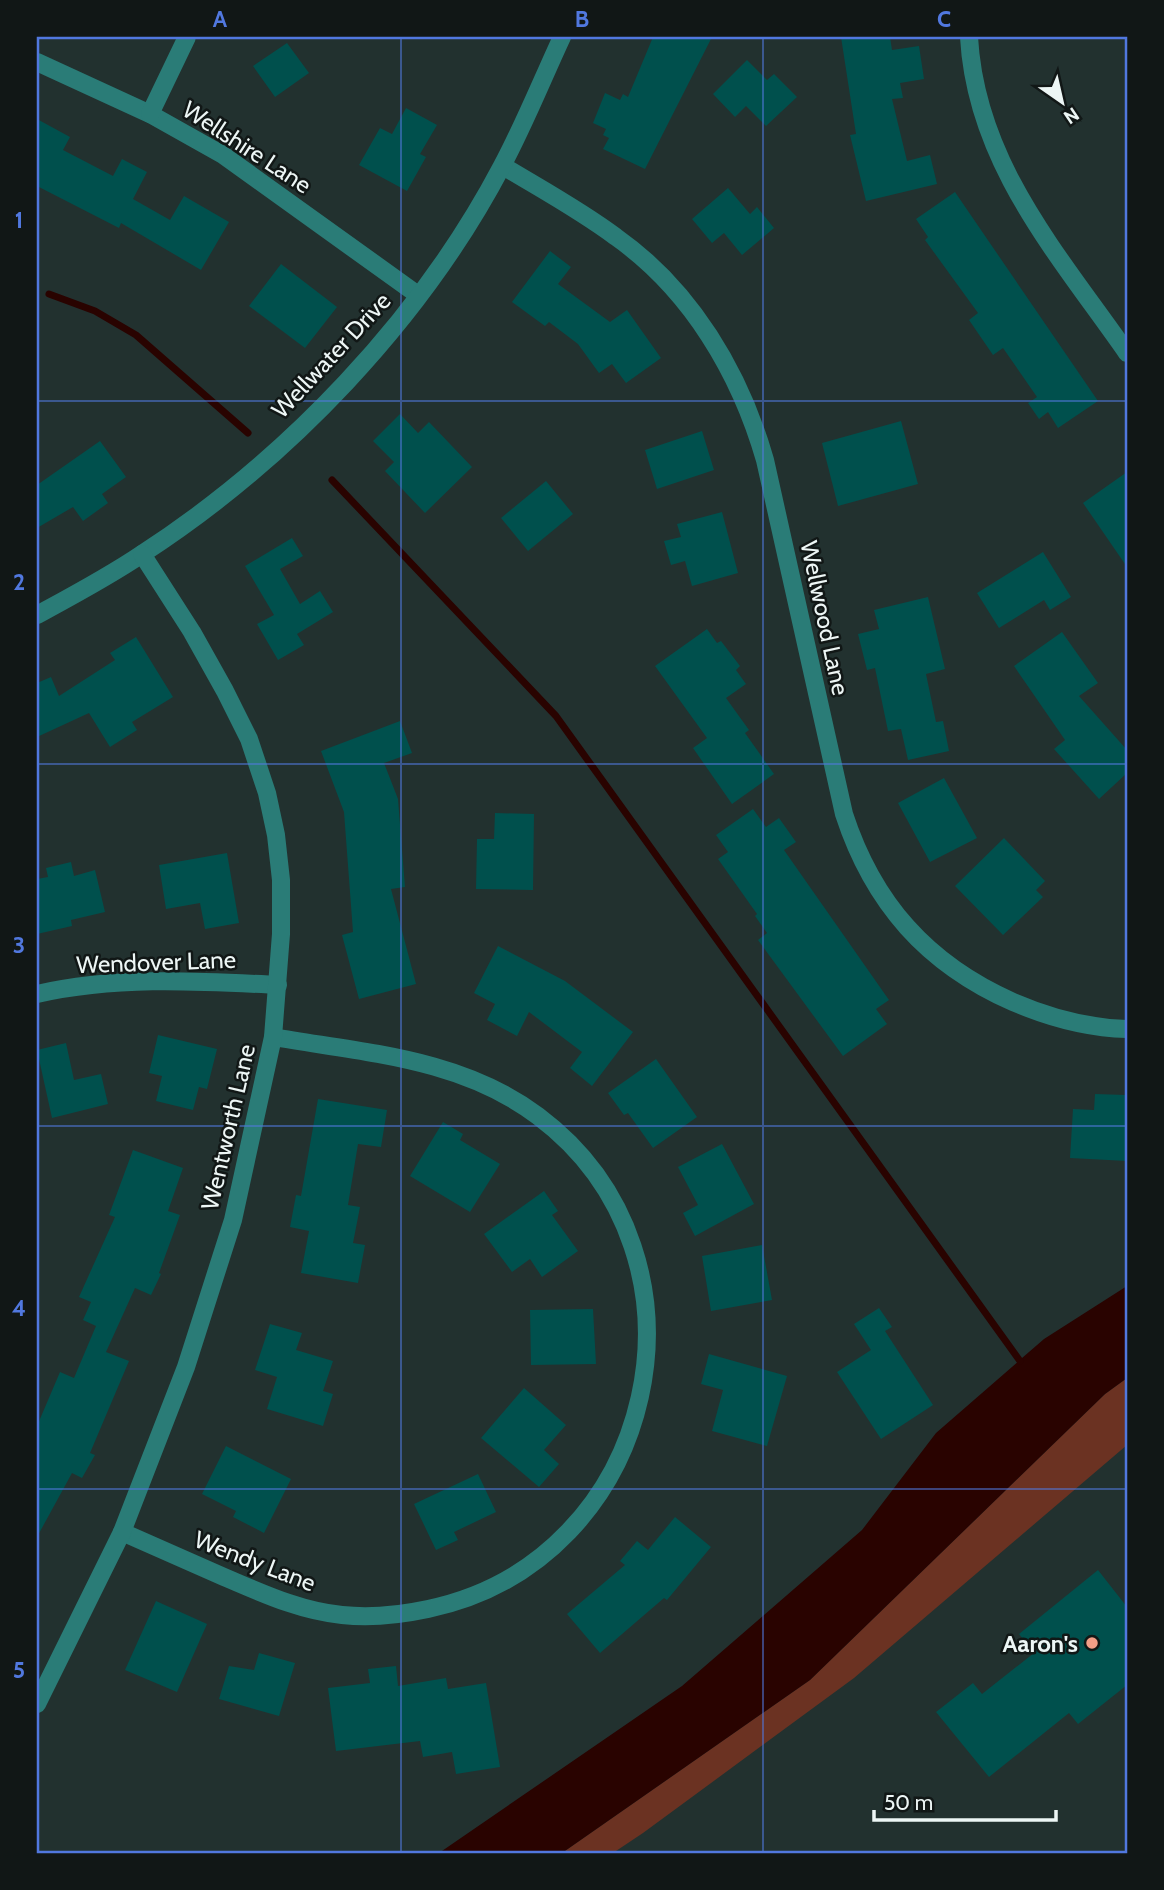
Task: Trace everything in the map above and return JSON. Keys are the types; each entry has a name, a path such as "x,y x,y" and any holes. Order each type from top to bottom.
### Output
{"street":[{"path":"150,114 187,37"},
{"name":"Wellwater Drive","path":"37,615 142,554 210,505 289,437 376,349 458,238 503,166 562,37"},
{"path":"969,37 979,106 998,158 1024,205 1127,353"},
{"name":"Wellshire Lane","path":"37,62 150,114 239,166 418,295"},
{"name":"Wellwood Lane","path":"503,166 597,223 648,262 697,318 734,379 765,460 844,814 865,866 884,898 923,945 978,985 1052,1017 1088,1026 1127,1030"},
{"name":"Wentworth Lane","path":"37,1704 122,1532 186,1367 233,1220 273,1037 278,985 281,880 276,835 267,793 249,739 225,691 192,632 142,554"},
{"name":"Wendover Lane","path":"37,994 81,987 179,981 278,985"},
{"name":"Wendy Lane","path":"122,1532 298,1607 355,1616 443,1606 497,1585 547,1552 606,1486 630,1435 646,1356 643,1290 635,1251 620,1216 602,1184 578,1152 537,1115 463,1074 431,1065 273,1037"}],"shaded area":[{"path":"1127,1286 1127,1378 1105,1394 810,1680 562,1853 439,1853 682,1686 862,1530 936,1433 1044,1339"},
{"path":"1127,1378 1127,1445 854,1678 613,1853 562,1853 810,1680 1105,1394"}],"building":[{"path":"653,37 712,37 645,169 603,149 609,138 603,135 606,129 593,123 605,93 620,100 623,94 628,97"},
{"path":"841,37 890,37 892,50 919,46 924,79 900,83 903,98 892,99 907,161 930,155 937,184 866,201 850,135 856,134"},
{"path":"287,43 309,73 275,97 253,66"},
{"path":"747,60 767,80 774,74 797,97 766,126 746,106 735,117 713,94"},
{"path":"406,108 437,125 420,154 426,157 407,191 359,165 380,128 392,134"},
{"path":"37,119 70,137 63,150 113,176 122,159 147,172 133,199 170,220 184,196 229,222 201,270 121,223 119,228 37,186"},
{"path":"728,188 750,214 757,207 774,228 742,255 724,233 712,243 692,219"},
{"path":"955,192 1098,401 1058,428 1048,412 1039,419 1028,403 1037,397 1003,348 993,355 969,320 978,313 925,240 928,237 916,219"},
{"path":"550,251 571,267 558,284 610,322 627,310 661,358 626,383 612,364 599,373 578,344 549,322 545,326 512,302"},
{"path":"281,264 337,307 305,348 249,306"},
{"path":"400,414 418,433 429,422 472,467 425,513 385,471 394,462 373,441"},
{"path":"901,421 918,484 838,506 822,443"},
{"path":"702,431 714,470 657,489 645,450"},
{"path":"100,441 126,477 102,494 108,503 83,521 73,507 37,528 37,485"},
{"path":"1127,472 1127,567 1083,503"},
{"path":"546,481 573,514 528,551 501,518"},
{"path":"722,512 738,573 692,586 685,561 671,565 664,541 681,537 677,524"},
{"path":"292,538 303,556 280,569 300,604 320,591 333,612 297,634 304,645 278,660 257,624 274,615 245,566"},
{"path":"1043,552 1071,597 1050,610 1044,600 999,628 977,593"},
{"path":"928,597 945,669 926,674 936,722 943,721 949,751 908,760 901,729 888,731 875,668 867,670 858,634 879,629 874,610"},
{"path":"707,629 717,643 721,641 740,666 736,670 746,684 726,698 749,730 745,733 774,774 732,804 693,748 707,738 655,666"},
{"path":"1062,632 1098,683 1079,696 1127,750 1127,773 1099,799 1054,749 1065,740 1014,666"},
{"path":"136,637 173,697 132,722 137,730 110,747 89,713 37,737 37,683 51,677 59,696 115,660 110,653"},
{"path":"400,721 412,753 384,763 398,799 405,887 391,889 416,984 359,999 342,935 353,932 344,812 321,751"},
{"path":"944,778 977,838 930,862 898,803"},
{"path":"753,809 766,827 779,818 796,842 784,850 889,1000 876,1009 887,1024 843,1056 758,940 767,933 755,916 757,914 718,859 728,852 716,835"},
{"path":"495,813 534,814 533,890 476,889 477,839 494,839"},
{"path":"1004,838 1045,881 1036,890 1043,897 1003,935 955,886"},
{"path":"227,853 239,923 205,929 200,903 166,909 159,865"},
{"path":"71,862 74,876 95,870 105,912 71,920 72,926 37,934 37,879 48,877 46,868"},
{"path":"498,946 565,981 633,1032 592,1086 570,1068 582,1052 529,1012 517,1036 487,1020 495,1004 474,993"},
{"path":"158,1035 217,1049 207,1089 199,1087 193,1110 156,1101 162,1076 149,1073"},
{"path":"66,1043 74,1080 101,1074 108,1104 52,1118 37,1050"},
{"path":"656,1059 697,1117 653,1148 628,1113 624,1115 608,1093"},
{"path":"1095,1094 1126,1095 1127,1161 1070,1158 1073,1109 1094,1110"},
{"path":"318,1099 387,1110 381,1147 358,1144 348,1205 360,1207 353,1243 365,1245 358,1283 301,1273 309,1231 290,1227 296,1195 301,1196"},
{"path":"443,1122 463,1134 460,1140 500,1164 470,1212 410,1176"},
{"path":"722,1144 754,1204 695,1236 683,1213 698,1205 678,1167"},
{"path":"133,1150 183,1168 168,1211 180,1215 159,1273 161,1274 151,1295 135,1288 106,1352 129,1361 90,1453 95,1455 82,1478 72,1473 37,1537 37,1426 60,1372 74,1378 96,1326 83,1320 91,1302 79,1297 115,1217 109,1215"},
{"path":"544,1191 558,1211 552,1215 578,1251 542,1277 530,1259 512,1272 484,1234"},
{"path":"762,1245 772,1300 711,1311 702,1256"},
{"path":"879,1308 892,1327 885,1331 933,1405 881,1439 837,1372 871,1350 854,1324"},
{"path":"593,1309 596,1364 531,1365 530,1310"},
{"path":"270,1324 302,1333 296,1350 333,1361 323,1391 333,1394 323,1426 267,1409 277,1377 255,1370"},
{"path":"709,1354 787,1376 767,1446 712,1431 723,1390 701,1384"},
{"path":"524,1388 566,1425 544,1450 559,1464 539,1487 481,1438"},
{"path":"226,1446 291,1479 264,1533 233,1517 236,1511 202,1494"},
{"path":"478,1474 496,1512 454,1532 458,1540 436,1550 414,1504"},
{"path":"675,1517 711,1547 667,1600 664,1598 600,1653 567,1614 625,1565 620,1561 637,1541 648,1550"},
{"path":"1098,1570 1127,1607 1127,1685 1078,1724 1069,1713 989,1777 936,1712 973,1683 982,1694 1034,1653 1019,1634"},
{"path":"156,1601 207,1624 177,1692 125,1670"},
{"path":"259,1653 295,1663 279,1716 219,1699 229,1666 254,1670"},
{"path":"396,1666 398,1686 446,1678 448,1689 486,1683 500,1767 456,1774 452,1752 423,1757 420,1741 336,1751 328,1688 370,1683 368,1669"}],"waterway":[{"path":"49,294 95,311 136,335 248,433"},
{"path":"332,480 556,716 1020,1361"}],"place":[{"name":"Aaron's","path":"1092,1643"}]}
